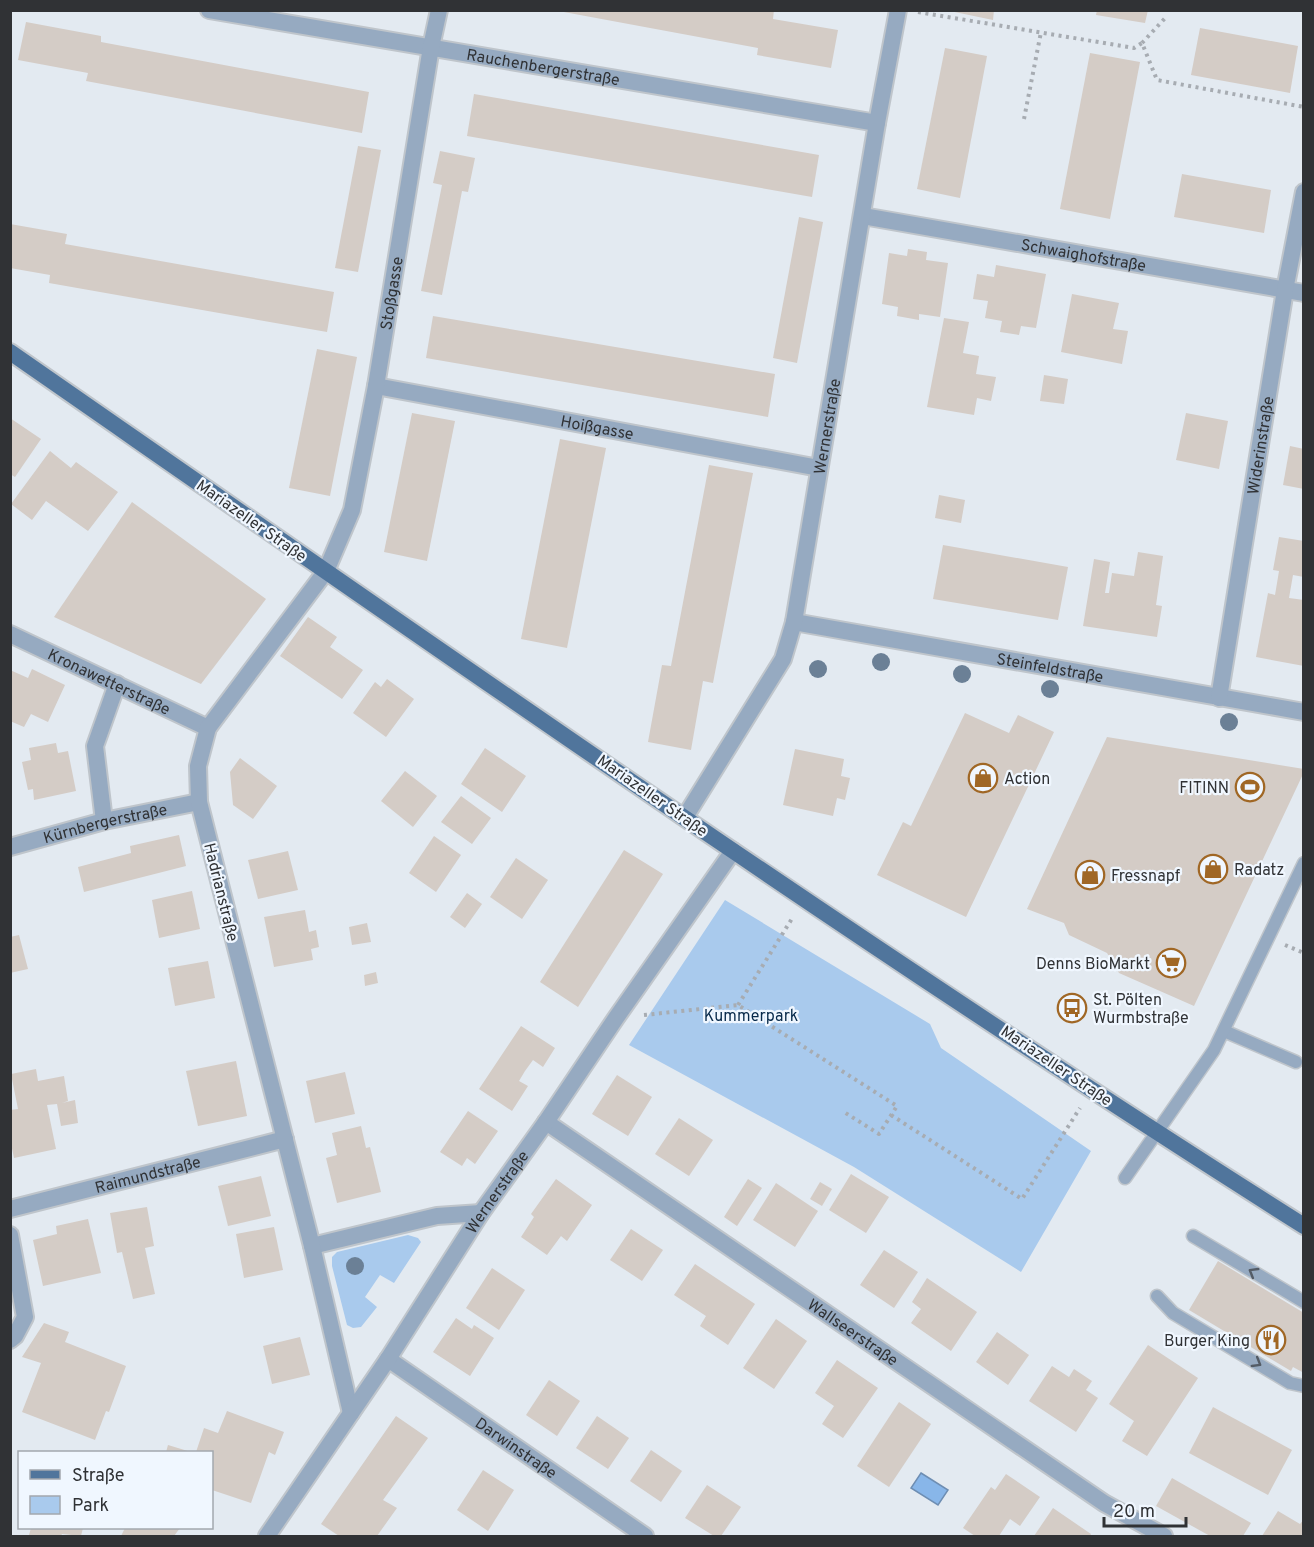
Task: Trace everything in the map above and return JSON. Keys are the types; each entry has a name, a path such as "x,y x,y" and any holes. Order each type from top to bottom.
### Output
{"main road":[{"name":"Mariazeller Straße","path":"10,352 733,851 1158,1133 1304,1226"}],"street":[{"name":"Rauchenbergerstraße","path":"209,10 878,123"},
{"name":"Stoßgasse","path":"326,571 352,510 376,386 439,10"},
{"name":"Wernerstraße","path":"685,817 783,659 794,622 898,10"},
{"name":"Widerinstraße","path":"1219,698 1285,290 1304,192"},
{"name":"Schwaighofstraße","path":"863,216 1304,293"},
{"name":"Hoißgasse","path":"376,386 819,468"},
{"name":"Hadrianstraße","path":"326,571 208,728 198,766 199,802 312,1246 351,1413"},
{"name":"Steinfeldstraße","path":"794,622 1304,712"},
{"name":"Kronawetterstraße","path":"10,634 208,728"},
{"path":"104,821 95,746 117,684"},
{"name":"Kürnbergerstraße","path":"10,847 104,821 199,802"},
{"name":"Wernerstraße","path":"267,1536 388,1359 481,1213 733,851"},
{"name":"Wallseerstraße","path":"546,1122 1104,1503 1164,1536"},
{"name":"Raimundstraße","path":"10,1209 285,1138"},
{"path":"312,1246 436,1216 481,1213"},
{"path":"10,1235 25,1317 15,1336 10,1340"},
{"name":"Darwinstraße","path":"388,1359 645,1536"}],"lane":[{"path":"1125,1178 1205,1064 1224,1032 1304,863"},
{"path":"1224,1032 1296,1062"},
{"path":"1193,1236 1304,1302"},
{"path":"1157,1296 1173,1313 1290,1383 1304,1386"}],"path":[{"path":"911,10 1134,48 1142,43 1167,16"},
{"path":"1024,119 1041,32"},
{"path":"1142,43 1157,80 1304,107"},
{"path":"738,1005 782,935"},
{"path":"616,1018 738,1005 897,1106 879,1134 844,1112"},
{"path":"891,1115 1023,1199 1092,1089"}],"green space":[{"name":"Kummerpark","path":"725,900 930,1024 941,1048 1091,1151 1021,1272 854,1167 629,1045"},
{"path":"408,1235 418,1238 421,1242 394,1283 380,1275 365,1297 377,1307 361,1327 353,1328 347,1325 332,1266 332,1257 337,1252"}],"shaded area":[{"path":"921,1473 948,1490 938,1505 911,1488"}],"building":[{"path":"553,10 774,10 773,19 838,30 831,68 757,55 758,48"},
{"path":"945,10 994,10 993,20"},
{"path":"1097,10 1148,10 1145,23 1096,15"},
{"path":"26,22 101,36 101,42 369,92 362,133 86,81 88,73 18,60"},
{"path":"1200,28 1298,46 1290,93 1191,75"},
{"path":"945,48 987,56 960,198 917,189"},
{"path":"1090,53 1140,62 1110,219 1060,209"},
{"path":"474,94 819,155 812,197 467,136"},
{"path":"358,146 381,150 358,272 335,268"},
{"path":"440,151 475,158 468,192 462,191 442,295 421,291 442,185 433,183"},
{"path":"1182,174 1271,190 1264,233 1174,217"},
{"path":"799,217 823,222 797,363 773,358"},
{"path":"10,224 67,234 65,244 334,292 327,332 49,283 50,275 10,268"},
{"path":"908,249 927,252 926,260 948,263 940,317 919,314 919,320 897,316 898,307 882,304 889,253 907,256"},
{"path":"996,265 1046,274 1036,328 1021,326 1019,335 1000,332 1002,321 985,318 988,301 973,299 977,274 994,277"},
{"path":"1072,294 1119,303 1113,329 1128,331 1122,364 1061,352"},
{"path":"433,316 775,374 768,417 426,358"},
{"path":"944,318 969,322 963,353 979,356 976,374 996,377 991,401 977,398 974,415 927,407"},
{"path":"317,349 357,357 330,496 289,488"},
{"path":"1044,375 1068,379 1064,404 1040,401"},
{"path":"412,413 455,421 427,561 384,552"},
{"path":"1186,413 1228,421 1219,469 1176,460"},
{"path":"10,418 41,439 15,477 10,474"},
{"path":"560,439 606,448 567,648 521,639"},
{"path":"1290,446 1304,449 1304,489 1283,485"},
{"path":"50,451 71,468 76,462 118,492 88,531 46,501 32,520 11,504"},
{"path":"709,465 753,473 713,683 703,681 691,750 648,742 662,665 671,666"},
{"path":"939,495 965,500 961,523 935,518"},
{"path":"132,502 266,599 201,684 54,617"},
{"path":"1279,537 1304,541 1304,577 1293,575 1289,598 1304,600 1304,666 1256,657 1268,593 1275,595 1279,571 1273,570"},
{"path":"943,545 1068,567 1058,620 933,599"},
{"path":"1138,552 1163,556 1156,605 1162,606 1157,637 1083,626 1094,559 1110,562 1105,593 1109,593 1112,573 1134,576"},
{"path":"308,617 337,637 330,647 363,670 342,699 280,656"},
{"path":"32,669 65,685 48,722 31,714 24,727 10,721 10,670 28,678"},
{"path":"387,679 414,699 386,737 353,713 375,682 381,687"},
{"name":"Action","path":"965,713 1009,733 1018,715 1054,732 966,917 877,875 903,822 911,826"},
{"path":"1107,737 1304,769 1194,1006 1119,973 1107,953 1069,935 1064,923 1027,909"},
{"path":"56,743 58,753 68,751 76,791 34,800 33,789 28,790 22,762 31,760 29,748"},
{"path":"485,748 526,776 502,812 461,784"},
{"path":"795,749 844,759 841,776 850,778 845,800 837,798 833,816 783,805"},
{"path":"240,758 277,786 253,819 233,805 230,772"},
{"path":"405,771 437,796 413,827 381,801"},
{"path":"461,796 491,818 472,844 441,822"},
{"path":"179,835 186,866 84,892 78,867 131,853 130,846"},
{"path":"434,836 461,855 436,892 409,873"},
{"path":"624,850 663,874 578,1007 540,982"},
{"path":"288,851 298,890 258,899 248,860"},
{"path":"516,858 548,880 522,919 490,897"},
{"path":"192,891 200,929 159,938 152,900"},
{"path":"467,893 482,904 465,928 450,917"},
{"path":"305,910 309,932 316,930 319,947 311,949 313,960 274,967 264,917"},
{"path":"367,923 371,942 352,945 349,927"},
{"path":"19,935 28,969 10,973 10,937"},
{"path":"208,961 215,998 175,1006 168,968"},
{"path":"376,972 378,983 365,986 364,975"},
{"path":"521,1026 555,1048 543,1067 533,1060 525,1071 519,1081 528,1086 512,1111 479,1089"},
{"path":"236,1061 247,1116 198,1126 186,1071"},
{"path":"36,1069 38,1081 64,1076 68,1101 62,1103 75,1100 78,1123 61,1126 57,1104 47,1105 56,1149 14,1158 10,1139 10,1110 18,1109 11,1074"},
{"path":"345,1072 355,1114 315,1123 306,1081"},
{"path":"617,1075 652,1097 628,1136 592,1114"},
{"path":"468,1111 498,1131 475,1164 467,1158 462,1166 440,1152"},
{"path":"679,1118 713,1140 689,1176 655,1154"},
{"path":"361,1126 366,1148 370,1147 381,1192 337,1203 326,1158 337,1155 332,1133"},
{"path":"851,1174 889,1197 866,1233 829,1210"},
{"path":"261,1176 271,1216 228,1226 218,1186"},
{"path":"556,1179 592,1205 567,1241 561,1236 547,1255 521,1237 534,1217 531,1214"},
{"path":"748,1179 762,1188 737,1226 724,1217"},
{"path":"820,1182 832,1189 822,1206 810,1199"},
{"path":"776,1183 818,1211 795,1247 753,1220"},
{"path":"147,1207 154,1246 145,1248 155,1294 133,1299 122,1252 117,1253 110,1213"},
{"path":"88,1219 101,1273 43,1286 33,1240 57,1234 56,1226"},
{"path":"274,1227 283,1270 244,1278 236,1234"},
{"path":"631,1229 663,1250 642,1281 610,1260"},
{"path":"884,1250 918,1272 894,1308 860,1285"},
{"name":"Burger King","path":"1218,1261 1304,1313 1304,1373 1293,1367 1291,1371 1189,1310"},
{"path":"695,1264 755,1304 728,1345 700,1326 706,1316 674,1295"},
{"path":"492,1268 525,1290 499,1330 466,1308"},
{"path":"927,1278 977,1312 951,1351 911,1323 921,1309 912,1302"},
{"path":"456,1318 472,1329 474,1325 494,1338 470,1376 433,1352"},
{"path":"776,1319 807,1341 774,1389 743,1368"},
{"path":"44,1323 69,1332 65,1342 126,1366 109,1412 106,1411 95,1440 22,1412 41,1363 22,1357"},
{"path":"997,1332 1029,1355 1008,1385 976,1362"},
{"path":"300,1337 310,1375 272,1384 263,1346"},
{"path":"1148,1345 1198,1378 1147,1456 1122,1441 1134,1421 1109,1404"},
{"path":"837,1360 878,1388 843,1438 822,1424 834,1406 815,1393"},
{"path":"1052,1366 1069,1377 1074,1369 1092,1381 1086,1390 1098,1398 1076,1432 1029,1401"},
{"path":"549,1380 580,1401 557,1436 526,1415"},
{"path":"899,1402 931,1424 889,1487 857,1466"},
{"path":"1213,1407 1292,1450 1268,1495 1189,1453"},
{"path":"227,1411 284,1432 275,1455 269,1452 251,1503 213,1490 213,1451 196,1451 204,1428 218,1433"},
{"path":"396,1416 428,1438 383,1500 397,1508 377,1536 339,1536 321,1524"},
{"path":"597,1416 629,1438 608,1469 576,1448"},
{"path":"168,1445 188,1451 166,1451"},
{"path":"651,1450 682,1471 661,1502 630,1481"},
{"path":"483,1470 514,1490 488,1531 457,1510"},
{"path":"1006,1474 1040,1497 1020,1526 1010,1519 999,1536 975,1536 963,1528 991,1487 995,1490"},
{"path":"1172,1478 1251,1523 1243,1536 1210,1536 1156,1506"},
{"path":"707,1485 741,1507 721,1536 714,1536 685,1518"},
{"path":"1053,1508 1091,1534 1090,1536 1034,1536"},
{"path":"1278,1511 1300,1524 1304,1519 1304,1536 1262,1536"},
{"path":"31,1529 83,1529 81,1536 29,1535"},
{"path":"124,1529 179,1529 174,1536 121,1536"}],"place":[{"name":"Action","path":"983,778"},
{"name":"FITINN","path":"1250,787"},
{"name":"Radatz","path":"1213,869"},
{"name":"Fressnapf","path":"1090,875"},
{"name":"Denns BioMarkt","path":"1171,963"},
{"name":"St. Pölten Wurmbstraße","path":"1072,1008"},
{"name":"Burger King","path":"1271,1340"}]}
